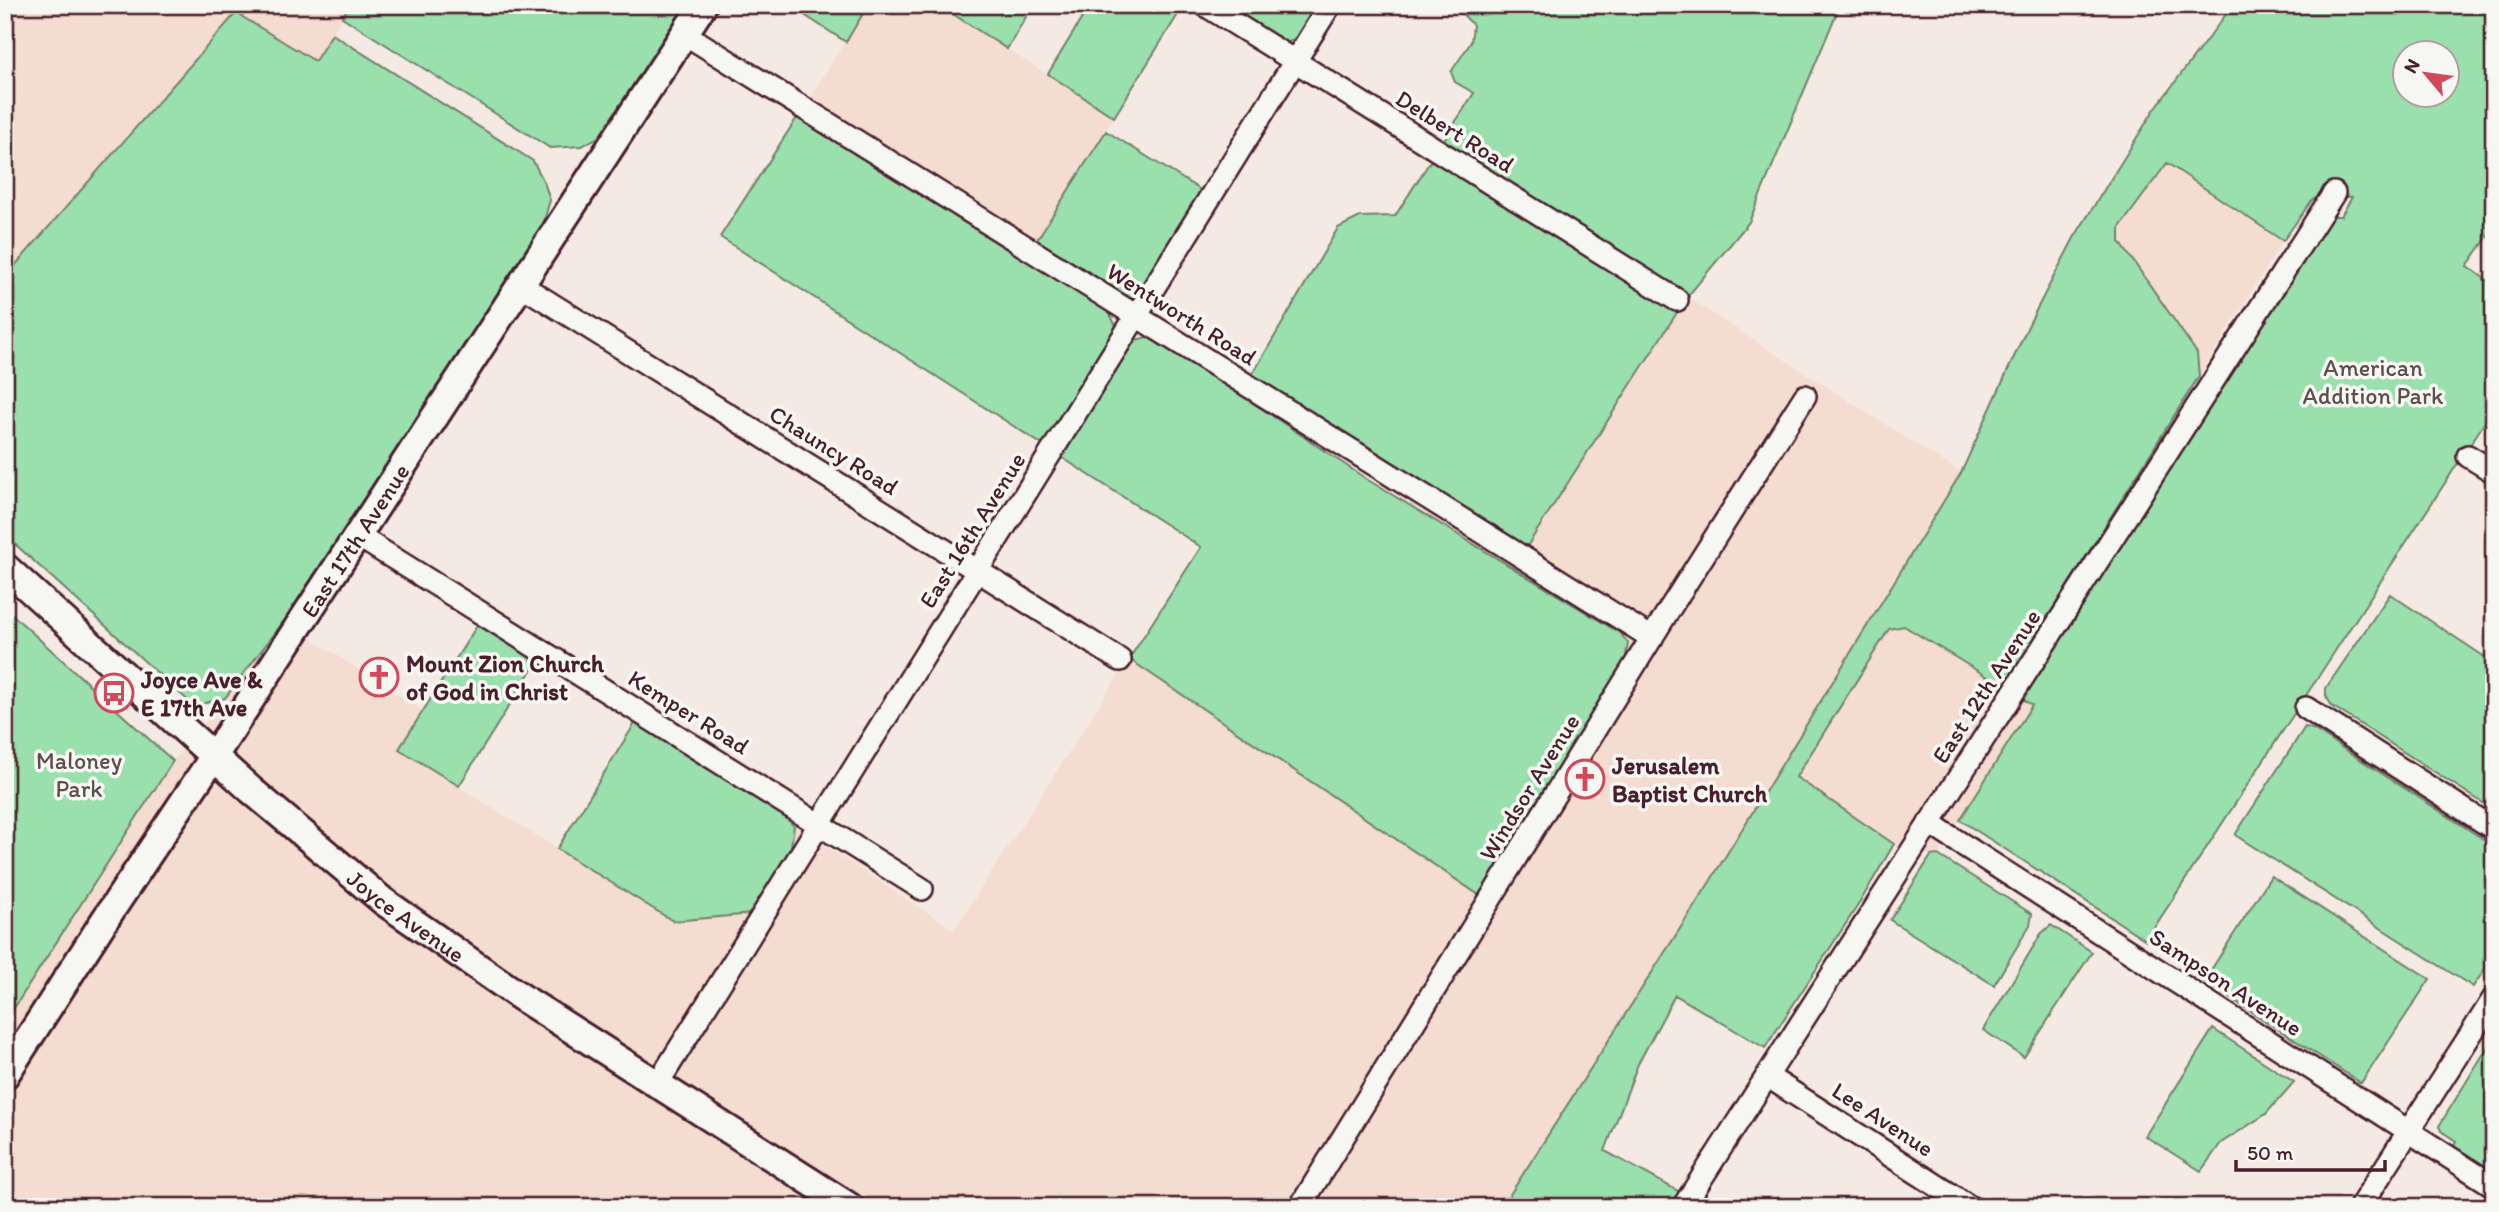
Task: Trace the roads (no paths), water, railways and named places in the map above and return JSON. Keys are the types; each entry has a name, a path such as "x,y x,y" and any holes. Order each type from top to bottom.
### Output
{"street":[{"name":"East 17th Avenue","path":"5,1075 703,5"},
{"name":"Delbert Road","path":"1205,5 1677,300"},
{"name":"East 16th Avenue","path":"658,1083 1330,5"},
{"name":"Wentworth Road","path":"685,34 1652,638"},
{"name":"East 12th Avenue","path":"1683,1207 2334,193"},
{"name":"Chauncy Road","path":"521,285 1120,660"},
{"name":"Windsor Avenue","path":"1300,1207 1805,396"},
{"path":"2468,456 2494,472"},
{"name":"Kemper Road","path":"358,536 922,888"},
{"name":"Joyce Avenue","path":"5,567 214,756 383,901 521,997 850,1207"},
{"path":"2306,708 2494,829"},
{"name":"Sampson Avenue","path":"1929,823 2494,1186"},
{"path":"2360,1207 2494,998"},
{"name":"Lee Avenue","path":"1767,1076 1970,1207"}],"place":[{"name":"Mount Zion Church of God in Christ","path":"379,677"},
{"name":"Joyce Ave & E 17th Ave","path":"114,693"},
{"name":"Jerusalem Baptist Church","path":"1585,779"}],"park label":[{"name":"American Addition Park","path":"2373,381"},
{"name":"Maloney Park","path":"79,774"}]}
